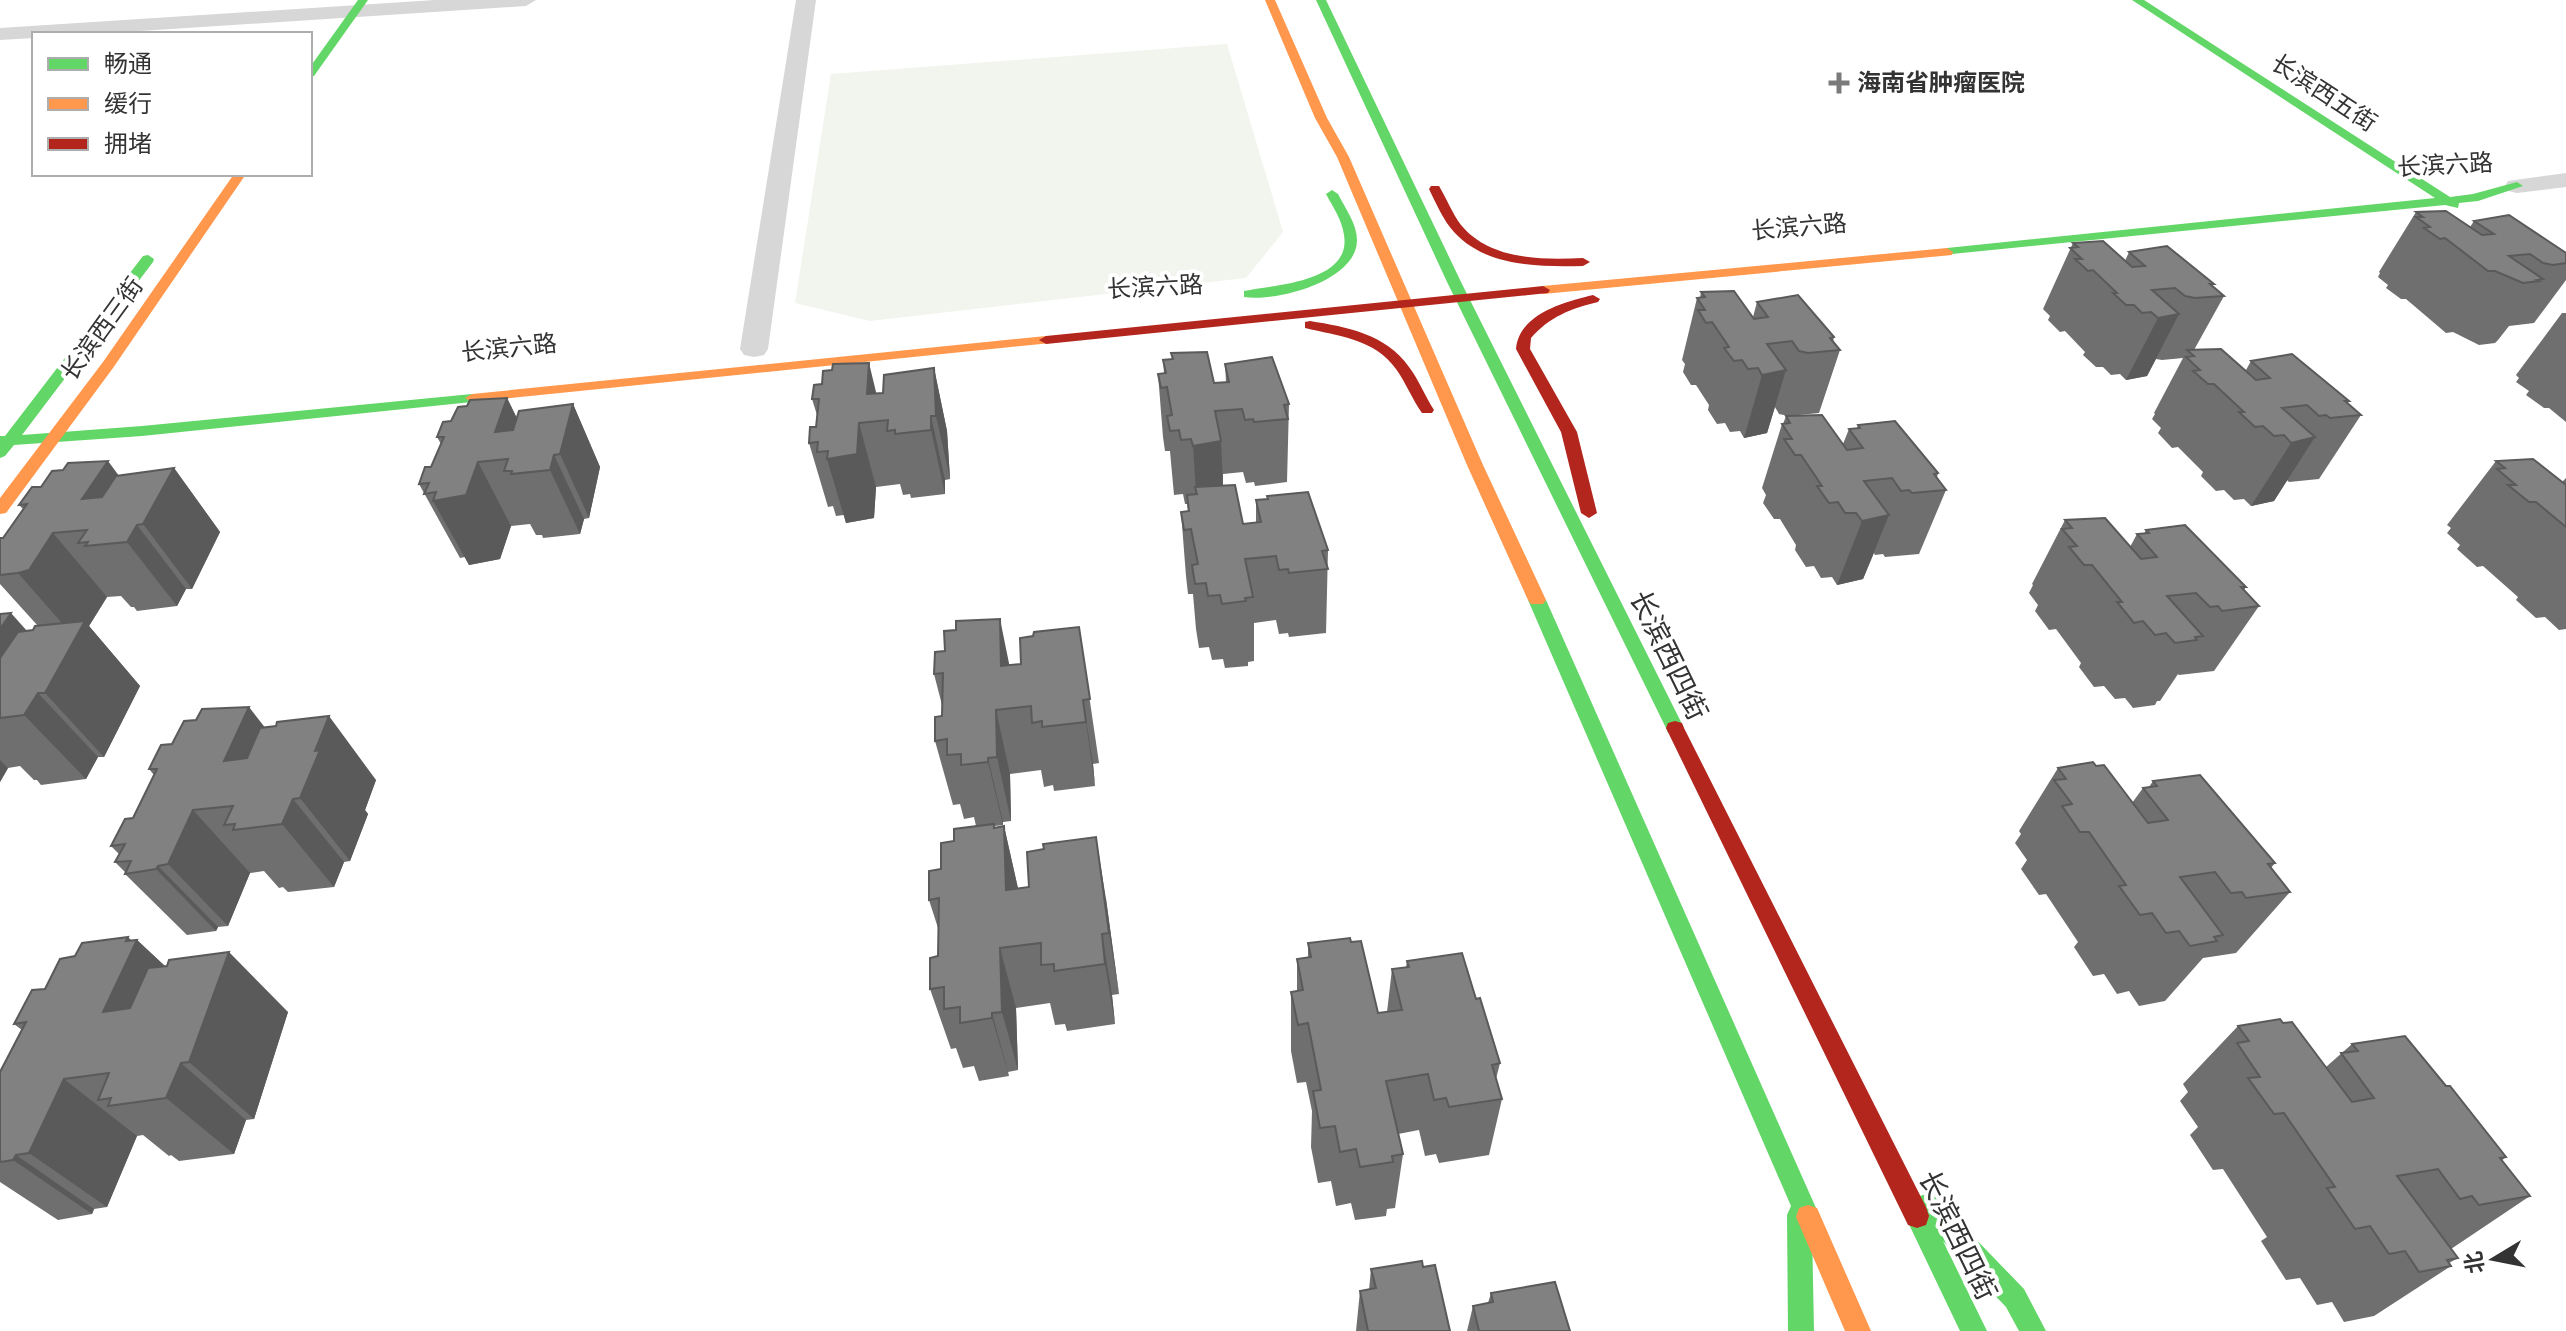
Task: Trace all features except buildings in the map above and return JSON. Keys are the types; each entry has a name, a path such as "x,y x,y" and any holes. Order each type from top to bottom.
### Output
{"main road":[{"path":"1270,0 1321,118 1343,157 1475,465 1858,1331"},
{"name":"长滨西四街","path":"1321,0 1371,100 1459,292 1974,1331"},
{"name":"长滨西五街","path":"2137,0 2427,188 2450,193"},
{"name":"长滨西五街","path":"2160,0 2471,207 2497,213"},
{"path":"312,40 347,6"},
{"path":"312,70 347,6"},
{"path":"1371,100 1413,149"},
{"path":"1318,145 1321,118"},
{"path":"1228,296 1288,290 1323,276 1341,262 1351,247 1350,237 1323,172"},
{"path":"1427,174 1455,225 1484,247 1546,264 1604,260"},
{"name":"长滨西三街","path":"0,509 108,365 239,176"},
{"name":"长滨六路","path":"1142,312 1185,312 1806,267 2517,186"},
{"name":"长滨六路","path":"2471,207 2517,186"},
{"name":"长滨六路","path":"1459,292 1793,252 2427,188"},
{"name":"长滨西三街","path":"3,444 161,241"},
{"path":"1746,251 1793,252"},
{"path":"1611,601 1569,432 1523,349 1524,337 1543,317 1578,302 1725,285 1806,267"},
{"name":"长滨六路","path":"3,444 53,436 157,429 1116,333 1403,297"},
{"path":"1116,333 1188,336 1309,325 1353,334 1395,356 1404,368 1417,398 1475,465"},
{"path":"0,420 98,411"},
{"path":"1897,1175 2015,1298 2033,1331"},
{"path":"1798,1192 1801,1331"}],"street":[{"path":"0,34 347,6 526,0"},
{"path":"754,349 806,0"},
{"path":"2517,186 2566,180"}],"shaded area":[{"path":"1227,44 1283,232 1246,278 870,321 795,303 831,74"}],"traffic: fast":[{"path":"312,71 363,0"},
{"path":"1321,0 1455,284 1675,728"},
{"path":"2137,0 2454,205"},
{"path":"1947,252 2474,198 2517,186"},
{"path":"1249,294 1312,281 1340,265 1349,254 1351,240 1332,194"},
{"path":"0,453 148,259"},
{"path":"0,441 142,431 472,398"},
{"path":"1537,600 1808,1217"},
{"path":"1926,1206 2015,1298 2033,1331"},
{"path":"1799,1215 1801,1331"},
{"path":"1917,1216 1974,1331"}],"traffic: slow":[{"path":"1270,0 1321,118 1343,157 1475,465 1537,600"},
{"path":"0,509 108,365 239,176"},
{"path":"1543,290 1947,252"},
{"path":"472,398 1046,340"},
{"path":"1808,1217 1858,1331"}],"traffic: jam":[{"path":"1435,189 1457,228 1483,248 1516,259 1583,262"},
{"path":"1046,340 1543,290"},
{"path":"1589,513 1569,432 1523,349 1524,337 1546,316 1593,299"},
{"path":"1310,325 1350,333 1387,351 1405,371 1427,410"},
{"path":"1675,728 1917,1216"}],"place":[{"name":"海南省肿瘤医院","path":"1839,83"}]}
